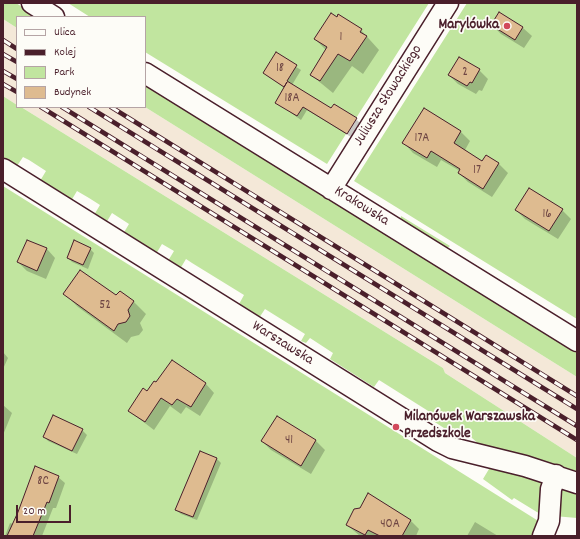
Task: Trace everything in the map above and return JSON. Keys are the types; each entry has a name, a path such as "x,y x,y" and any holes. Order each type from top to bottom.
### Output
{"street":[{"path":"32,3 52,16"},
{"name":"Juliusza Słowackiego","path":"330,189 448,3"},
{"name":"Krakowska","path":"146,74 577,341"},
{"name":"Warszawska","path":"3,169 438,441 460,450 556,475 577,483"},
{"path":"543,536 549,521 551,489 556,475"}],"shaded area":[{"path":"3,19 16,27 16,104 3,96"},
{"path":"23,108 146,108 577,377 577,458 445,373 443,368"}],"green space":[{"path":"3,3 16,3 36,16 16,16 16,27 3,19"},
{"path":"68,3 429,3 327,164 146,53 146,16 88,16"},
{"path":"467,3 577,3 577,319 354,181"},
{"path":"146,84 577,351 577,377 146,108"},
{"path":"3,96 16,104 16,108 23,108 443,368 445,373 577,458 577,473 552,464 482,447 472,438 457,434 444,428 430,419 433,414 379,380 374,387 330,359 333,353 310,338 306,343 301,341 305,334 265,309 259,318 238,306 244,295 186,259 180,269 168,261 174,251 162,244 156,254 123,234 129,224 112,213 106,223 94,215 100,205 89,198 77,191 71,201 40,181 46,171 29,160 23,157 17,166 3,158"},
{"path":"3,186 540,522 534,536 3,536"},
{"path":"401,216 450,246 445,250 400,222"},
{"path":"493,466 542,481 544,484 545,517 514,498 512,500 483,479 489,469"},
{"path":"562,487 577,492 577,518 554,516 555,499"}],"building":[{"name":"Marylówka","path":"499,12 523,27 515,40 491,25"},
{"path":"331,13 337,17 338,14 362,29 360,32 367,36 350,61 338,54 320,81 310,75 327,47 314,39"},
{"path":"276,52 297,65 287,81 331,108 334,104 357,118 347,134 303,107 297,116 275,103 287,82 284,87 263,73"},
{"path":"459,57 480,69 472,83 470,82 467,86 448,75"},
{"path":"424,108 461,131 454,143 482,161 486,155 499,163 483,189 458,173 460,169 431,151 427,158 402,143"},
{"path":"529,188 563,209 549,231 515,210"},
{"path":"27,240 47,248 37,271 17,262"},
{"path":"74,240 91,248 83,265 67,258"},
{"path":"80,270 116,295 120,291 134,301 128,310 130,316 126,322 118,324 114,331 63,294"},
{"path":"172,360 206,383 191,407 177,399 172,405 161,398 145,422 128,411 143,388 147,391 154,381 156,382"},
{"path":"53,415 83,429 72,451 43,437"},
{"path":"277,416 316,440 301,466 261,441"},
{"path":"200,451 217,458 193,517 175,510"},
{"path":"35,466 59,476 49,503 47,502 33,536 7,536 18,512"},
{"path":"368,493 411,520 402,536 380,536 368,530 365,535 346,525 354,509 360,508"}],"railway":[{"path":"3,40 16,48"},
{"path":"3,54 16,61"},
{"path":"3,71 16,78"},
{"path":"3,84 16,91"},
{"path":"43,108 577,440"},
{"path":"64,108 577,426"},
{"path":"91,108 577,409"},
{"path":"113,108 577,396"}],"place":[{"name":"Marylówka","path":"507,26"},
{"name":"Milanówek Warszawska Przedszkole","path":"396,427"}]}
